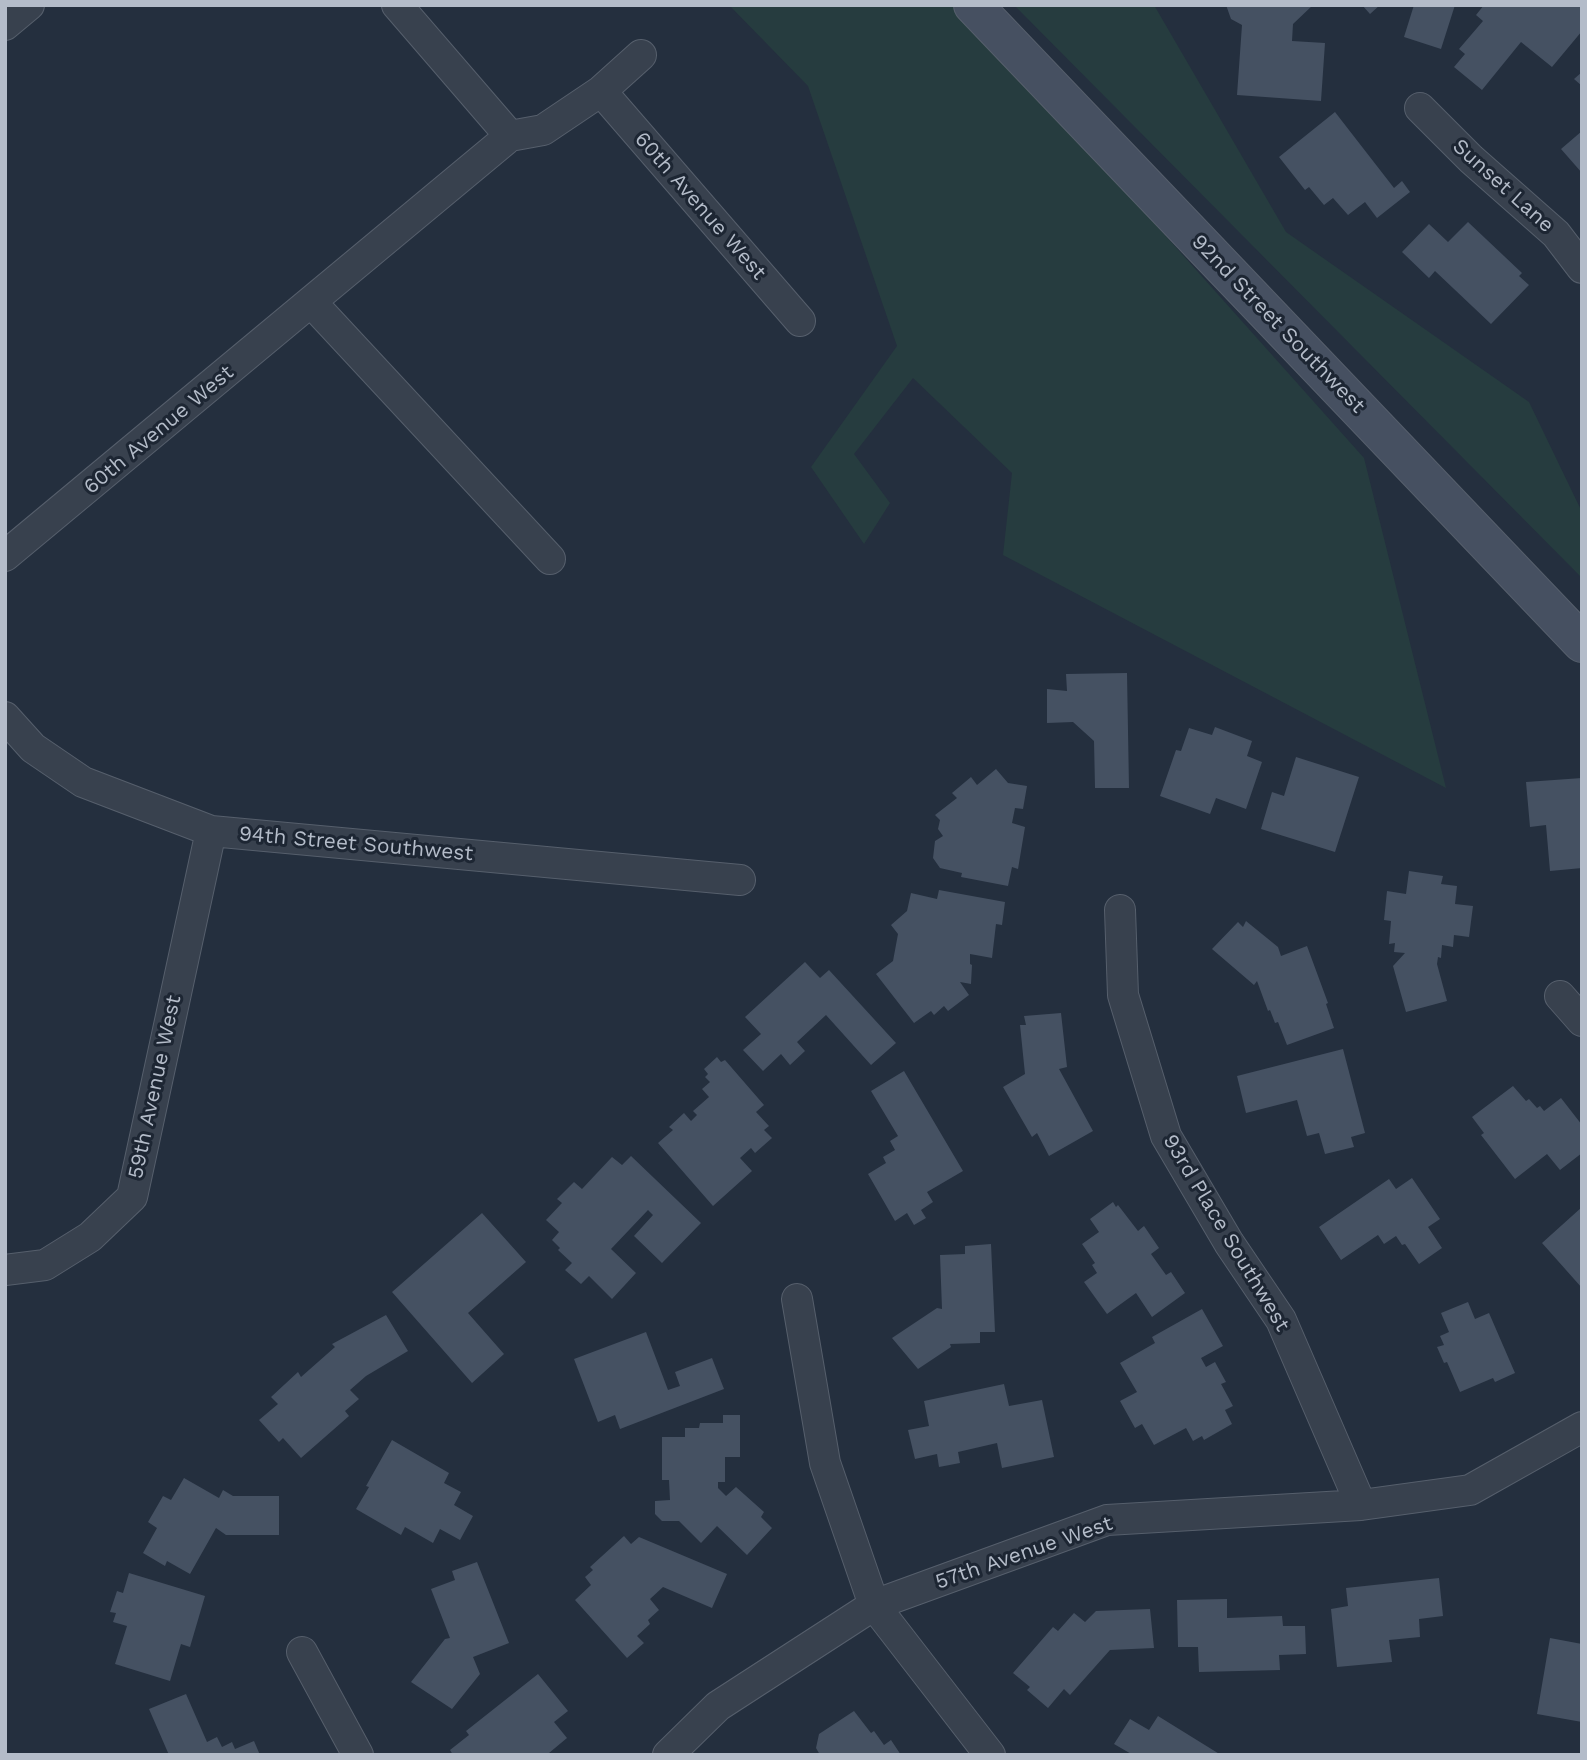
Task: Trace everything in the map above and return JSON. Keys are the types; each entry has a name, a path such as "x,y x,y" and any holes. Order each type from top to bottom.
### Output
{"street":[{"path":"5,25 29,5"},
{"path":"397,5 510,136"},
{"name":"92nd Street Southwest","path":"973,5 1582,643"},
{"name":"60th Avenue West","path":"5,556 510,136 543,130 601,90 641,55"},
{"name":"60th Avenue West","path":"601,90 800,321"},
{"name":"Sunset Lane","path":"1420,108 1471,159 1556,234 1582,268"},
{"path":"312,303 550,559"},
{"name":"94th Street Southwest","path":"5,717 33,748 83,782 211,831 740,880"},
{"name":"59th Avenue West","path":"5,1270 45,1265 90,1237 132,1196 211,831"},
{"name":"93rd Place Southwest","path":"1120,910 1123,995 1166,1136 1228,1243 1281,1320 1361,1505"},
{"path":"1560,996 1582,1021"},
{"path":"797,1299 825,1463 874,1605 990,1755"},
{"name":"57th Avenue West","path":"668,1755 718,1706 874,1605 1107,1520 1361,1505 1470,1490 1582,1427"},
{"path":"302,1652 358,1755"}],"green space":[{"path":"729,5 952,5 965,11 1364,458 1446,788 1003,555 1012,473 913,378 854,454 890,503 864,544 811,467 897,346 808,86"},
{"path":"1014,5 1154,5 1286,232 1529,402 1582,512 1582,578"}],"building":[{"path":"1226,5 1313,5 1293,24 1292,41 1325,43 1321,101 1237,95 1242,25 1231,19"},
{"path":"1362,5 1380,5 1370,14"},
{"path":"1414,5 1455,5 1441,49 1404,37"},
{"path":"1484,5 1582,5 1582,31 1552,67 1521,42 1482,90 1454,67 1465,54 1459,49 1483,21 1476,15"},
{"path":"1582,72 1582,86 1574,79"},
{"path":"1335,112 1394,188 1402,181 1410,192 1377,218 1365,202 1348,215 1333,198 1324,205 1309,187 1305,190 1279,157"},
{"path":"1582,131 1582,173 1561,149"},
{"path":"1468,222 1522,273 1519,276 1529,285 1491,324 1435,271 1429,278 1402,252 1429,224 1448,242"},
{"path":"1127,673 1129,788 1095,788 1094,741 1073,722 1047,723 1047,689 1067,691 1066,674"},
{"path":"1215,727 1252,741 1247,756 1262,762 1246,809 1216,798 1210,814 1160,796 1176,750 1181,751 1189,728 1212,735"},
{"path":"1296,757 1359,777 1335,852 1261,829 1272,792 1284,796"},
{"path":"996,769 1008,783 1027,786 1023,809 1015,808 1012,823 1025,827 1018,869 1012,867 1008,886 961,877 962,873 940,868 933,858 935,841 943,836 938,829 940,820 935,815 957,798 952,793 971,777 977,785"},
{"path":"1582,778 1582,868 1550,871 1546,825 1530,827 1526,782"},
{"path":"1409,871 1443,876 1441,884 1457,886 1455,904 1473,906 1469,937 1454,935 1453,947 1442,945 1441,958 1438,957 1437,964 1447,1001 1406,1012 1393,966 1405,953 1394,952 1395,943 1389,944 1391,921 1384,920 1387,891 1406,894"},
{"path":"939,890 1005,902 1002,925 996,924 992,958 970,954 971,984 960,982 969,995 948,1011 944,1006 934,1015 931,1011 914,1023 876,974 893,961 898,934 891,925 907,911 911,893 937,899"},
{"path":"1246,921 1278,947 1281,956 1307,946 1328,1003 1326,1004 1334,1028 1287,1045 1278,1022 1275,1023 1270,1010 1268,1011 1257,981 1254,985 1212,949 1238,922 1243,927"},
{"path":"805,962 820,978 829,970 896,1043 871,1065 826,1015 797,1042 805,1051 790,1065 781,1054 763,1071 743,1050 761,1034 745,1017"},
{"path":"1061,1013 1067,1067 1059,1069 1093,1131 1049,1156 1037,1133 1032,1137 1003,1087 1025,1074 1020,1025 1026,1025 1024,1016"},
{"path":"1343,1049 1365,1133 1351,1137 1354,1147 1325,1154 1319,1133 1307,1136 1297,1100 1246,1113 1237,1076"},
{"path":"717,1057 721,1062 725,1060 764,1105 756,1112 769,1126 764,1130 772,1138 755,1153 751,1148 740,1158 752,1171 713,1206 658,1143 673,1130 669,1127 684,1113 691,1121 697,1115 693,1111 709,1097 702,1089 710,1082 705,1077 708,1074 704,1069"},
{"path":"904,1071 963,1171 927,1192 933,1202 921,1210 926,1218 914,1225 907,1213 895,1221 868,1174 886,1163 883,1157 895,1150 890,1141 898,1136 871,1091"},
{"path":"1513,1086 1526,1101 1529,1099 1544,1111 1561,1098 1582,1125 1582,1153 1560,1170 1547,1154 1515,1179 1481,1135 1484,1133 1472,1117"},
{"path":"631,1156 701,1223 662,1263 634,1236 653,1215 648,1210 611,1249 636,1273 612,1299 589,1276 581,1284 565,1270 572,1263 558,1250 560,1248 552,1240 559,1232 546,1220 562,1203 557,1199 574,1182 582,1189 612,1157 622,1165"},
{"path":"1412,1178 1440,1219 1428,1227 1442,1248 1419,1264 1396,1236 1384,1244 1378,1235 1341,1260 1319,1227 1389,1179 1396,1189"},
{"path":"1113,1202 1138,1231 1144,1226 1159,1248 1151,1254 1166,1275 1171,1272 1185,1293 1152,1317 1136,1293 1107,1314 1084,1282 1097,1273 1092,1265 1095,1263 1082,1244 1099,1232 1090,1219"},
{"path":"1582,1207 1582,1288 1542,1243"},
{"path":"482,1213 526,1262 468,1313 504,1354 472,1383 392,1292"},
{"path":"991,1244 995,1332 980,1332 980,1343 950,1344 951,1347 918,1369 892,1338 937,1308 942,1309 940,1255 965,1254 965,1246"},
{"path":"1468,1302 1475,1319 1489,1313 1515,1373 1495,1382 1493,1378 1460,1392 1437,1347 1444,1345 1440,1336 1449,1332 1441,1313"},
{"path":"1202,1309 1223,1346 1201,1358 1206,1367 1215,1362 1226,1382 1221,1384 1233,1406 1225,1410 1232,1424 1204,1440 1202,1436 1193,1441 1186,1428 1154,1445 1142,1424 1135,1428 1120,1401 1137,1392 1120,1363 1155,1343 1152,1337"},
{"path":"386,1315 408,1351 366,1376 350,1390 359,1399 345,1411 349,1416 301,1458 283,1438 279,1442 259,1420 278,1404 271,1397 298,1372 301,1377 335,1347 332,1344"},
{"path":"646,1332 668,1390 680,1386 675,1372 712,1358 724,1389 620,1429 615,1415 598,1422 574,1359"},
{"path":"1004,1384 1009,1406 1042,1400 1054,1457 1002,1468 997,1443 958,1452 960,1463 939,1467 937,1454 915,1459 908,1430 929,1426 924,1401"},
{"path":"723,1415 740,1415 740,1457 725,1457 725,1482 718,1482 718,1488 726,1496 736,1487 764,1512 761,1517 772,1528 747,1555 717,1526 701,1543 679,1521 662,1521 655,1514 655,1501 670,1500 669,1480 662,1480 662,1437 685,1437 685,1428 699,1428 700,1423 723,1423"},
{"path":"392,1440 449,1473 444,1483 461,1492 454,1505 473,1516 460,1540 440,1529 433,1543 405,1527 401,1535 356,1509"},
{"path":"184,1478 219,1498 223,1490 233,1496 279,1496 279,1535 226,1535 216,1528 190,1574 167,1561 165,1566 143,1553 157,1528 148,1522 163,1496 171,1500"},
{"path":"624,1536 631,1544 639,1537 727,1574 712,1608 663,1587 650,1599 659,1610 648,1620 650,1624 637,1636 644,1643 627,1658 575,1600 591,1585 585,1577 593,1570 590,1567"},
{"path":"477,1562 509,1643 473,1657 480,1674 452,1709 411,1682 445,1639 450,1638 431,1589 455,1580 452,1571"},
{"path":"129,1573 205,1596 190,1647 181,1644 170,1681 115,1664 127,1626 113,1622 116,1613 110,1612 117,1591 123,1593"},
{"path":"1439,1578 1443,1616 1419,1619 1420,1637 1389,1640 1392,1662 1337,1667 1331,1609 1348,1606 1346,1588"},
{"path":"1227,1599 1227,1618 1282,1616 1283,1626 1305,1626 1306,1654 1279,1655 1280,1670 1199,1672 1198,1647 1178,1647 1177,1600"},
{"path":"1150,1609 1154,1648 1110,1650 1070,1695 1064,1689 1048,1708 1027,1690 1030,1687 1013,1673 1053,1627 1058,1631 1074,1613 1085,1622 1096,1611"},
{"path":"1550,1638 1582,1644 1582,1722 1537,1714"},
{"path":"538,1674 568,1711 554,1722 567,1738 549,1753 550,1755 453,1755 450,1750 469,1735 466,1731"},
{"path":"186,1694 207,1742 217,1737 222,1747 232,1742 235,1749 254,1741 260,1755 169,1755 149,1709"},
{"path":"854,1711 871,1733 874,1731 884,1745 891,1740 901,1755 820,1755 816,1748 819,1734"},
{"path":"1158,1716 1221,1755 1133,1755 1114,1744 1130,1719 1149,1730"}]}
